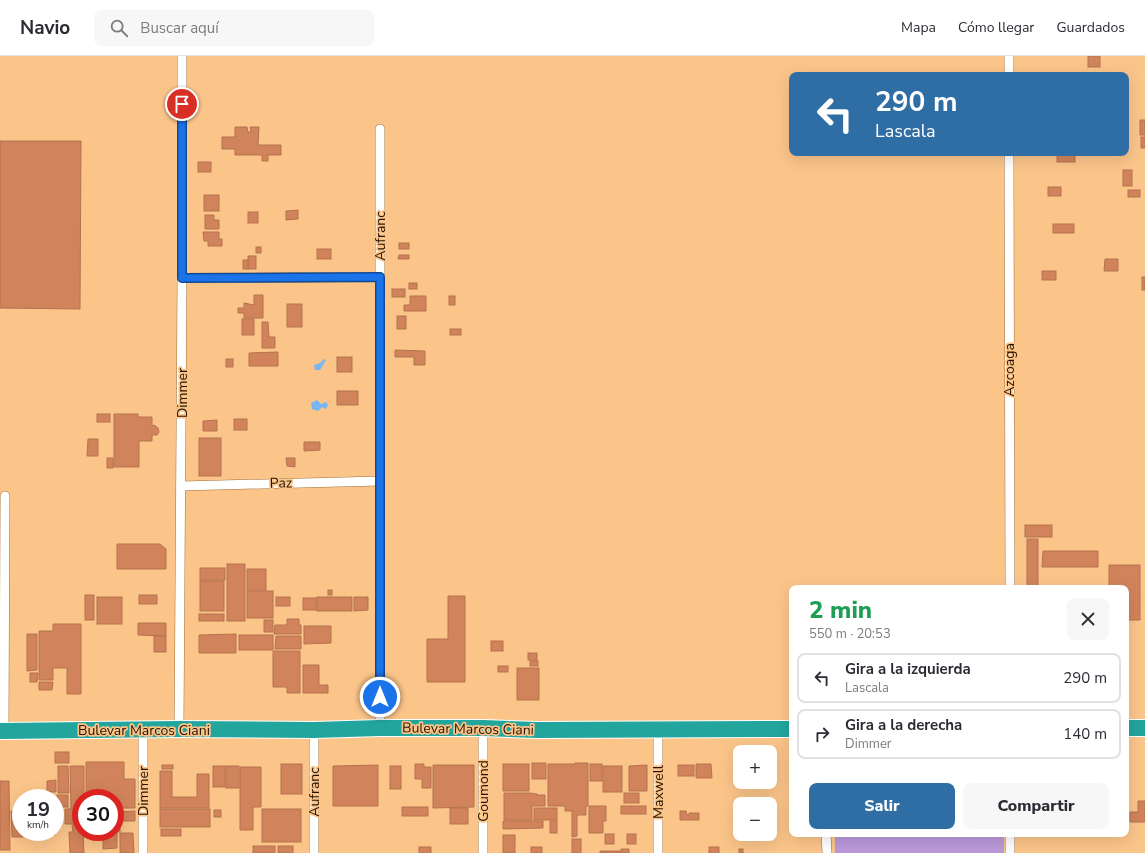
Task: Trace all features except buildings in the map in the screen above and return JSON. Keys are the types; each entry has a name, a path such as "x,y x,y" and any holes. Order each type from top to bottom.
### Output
{"highway":[{"name":"Bulevar Marcos Ciani","path":"2,731 179,729 314,730 380,728 483,728 537,730 789,729"},
{"path":"1129,728 1145,728"}],"street":[{"name":"Dimmer","path":"179,729 182,56"},
{"path":"1008,56 1009,72"},
{"name":"Aufranc","path":"380,129 380,728"},
{"name":"Azcoaga","path":"1009,156 1010,585"},
{"path":"182,278 380,277"},
{"name":"Paz","path":"181,486 380,481"},
{"path":"2,731 5,496"},
{"name":"Goumond","path":"483,728 483,853"},
{"name":"Dimmer","path":"143,730 144,853"},
{"name":"Aufranc","path":"314,730 314,853"},
{"name":"Maxwell","path":"658,730 658,853"},
{"path":"826,837 826,853"},
{"path":"1010,837 1010,853"}],"shaded area":[{"path":"835,837 1004,837 1004,853 835,853"}],"water":[{"path":"324,359 326,360 320,370 315,370 314,365 320,363"},
{"path":"317,400 321,404 326,402 328,405 327,407 325,409 322,407 318,411 312,409 311,403"}],"route":[{"path":"182,104 182,278 380,277 380,697"}]}
